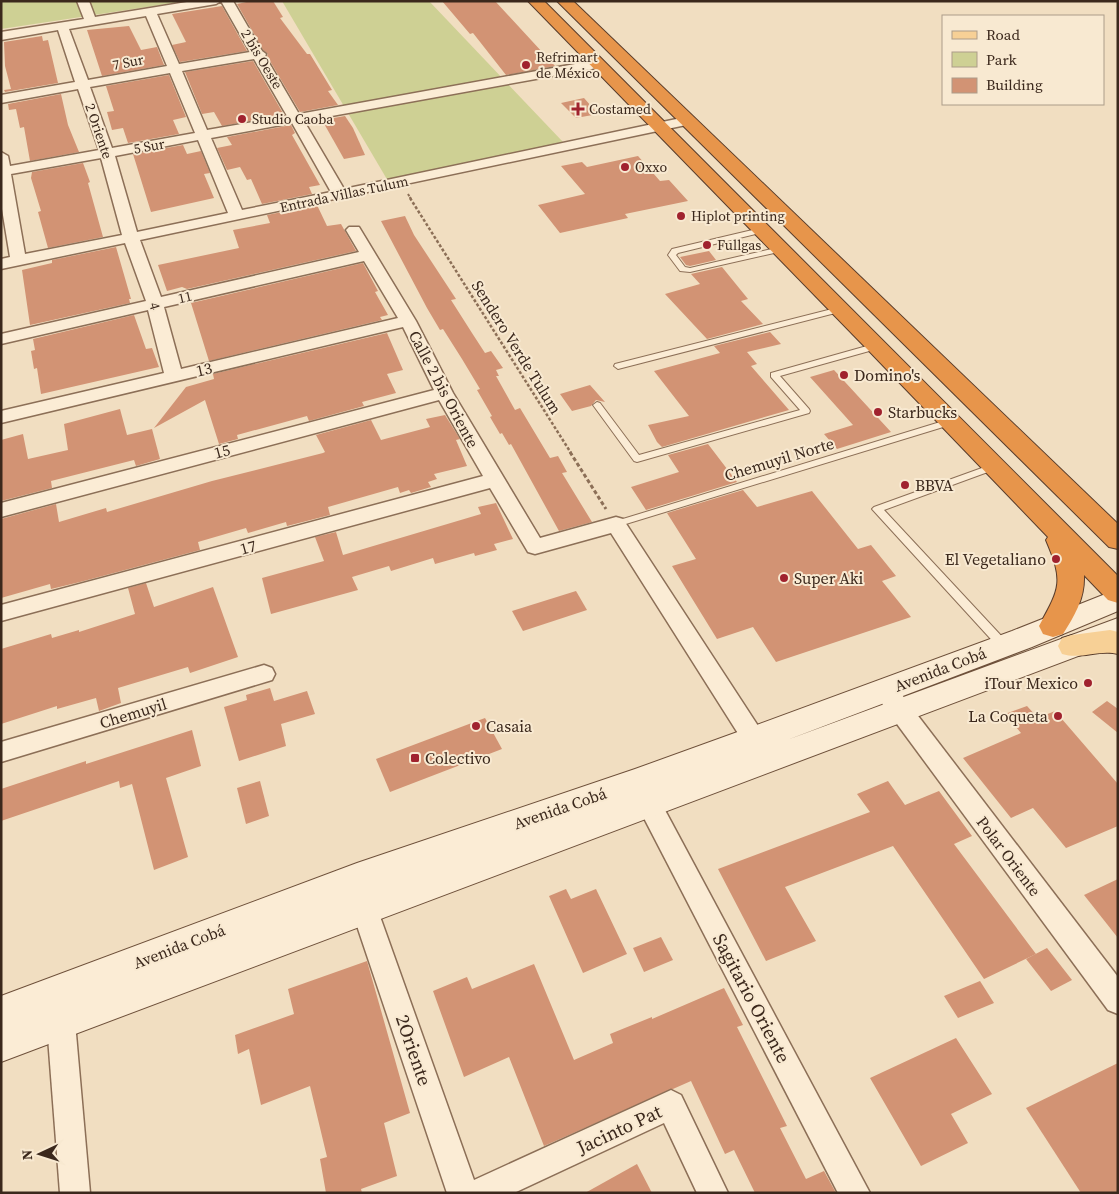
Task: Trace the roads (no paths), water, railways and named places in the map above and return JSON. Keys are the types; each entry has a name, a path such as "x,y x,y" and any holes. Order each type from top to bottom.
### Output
{"highway":[{"path":"535,1 877,346 1118,593"},
{"path":"564,1 1118,540"},
{"path":"805,274 835,266"},
{"path":"1055,529 1066,554 1072,577 1062,636"}],"main road":[{"name":"Avenida Cobá","path":"1,1014 59,1008 364,908 643,792 893,701 1062,636 1118,599"},
{"name":"Avenida Cobá","path":"1,1044 59,1008 357,878 643,792 754,739 893,701 1003,645 1118,628"},
{"path":"1062,636 1118,643"}],"street":[{"path":"83,1 91,22"},
{"path":"1,36 216,1"},
{"name":"2 bis Oeste","path":"227,1 260,54 340,195"},
{"path":"150,12 237,216"},
{"name":"2 Oriente","path":"62,26 107,153 131,238"},
{"name":"7 Sur","path":"1,99 260,54"},
{"name":"5 Sur","path":"3,172 597,64"},
{"name":"Entrada Villas Tulum","path":"1,264 340,195 686,121"},
{"path":"1,156 18,260"},
{"name":"Calle 2 bis Oriente","path":"354,230 408,321 444,393 535,547 616,524"},
{"name":"4","path":"131,238 155,304 174,376"},
{"name":"11","path":"1,339 368,255"},
{"name":"13","path":"1,417 408,321"},
{"name":"15","path":"1,510 444,393"},
{"name":"17","path":"1,614 494,480"},
{"path":"616,524 754,739"},
{"name":"Chemuyil","path":"1,752 264,674"},
{"name":"Polar Oriente","path":"893,701 1118,1000"},
{"name":"Sagitario Oriente","path":"643,792 855,1193"},
{"name":"2Oriente","path":"364,908 463,1193"},
{"path":"59,1008 75,1193"},
{"name":"Jacinto Pat","path":"479,1193 670,1105 712,1193"}],"lane":[{"path":"761,230 675,251 672,255 684,269 690,270 780,249"},
{"path":"618,366 840,309"},
{"path":"597,405 637,459 806,411 774,374 877,346"},
{"name":"Chemuyil Norte","path":"616,524 950,422"},
{"path":"993,467 877,509 1003,645"}],"place":[{"name":"Refrimart de México","path":"526,65"},
{"name":"Costamed","path":"578,109"},
{"name":"Studio Caoba","path":"242,119"},
{"name":"Oxxo","path":"625,167"},
{"name":"Hiplot printing","path":"681,216"},
{"name":"Fullgas","path":"707,245"},
{"name":"Domino's","path":"844,375"},
{"name":"Starbucks","path":"878,412"},
{"name":"BBVA","path":"905,485"},
{"name":"El Vegetaliano","path":"1056,559"},
{"name":"Super Aki","path":"784,578"},
{"name":"iTour Mexico","path":"1088,683"},
{"name":"La Coqueta","path":"1058,716"},
{"name":"Casaia","path":"476,726"},
{"name":"Colectivo","path":"415,758"}]}
